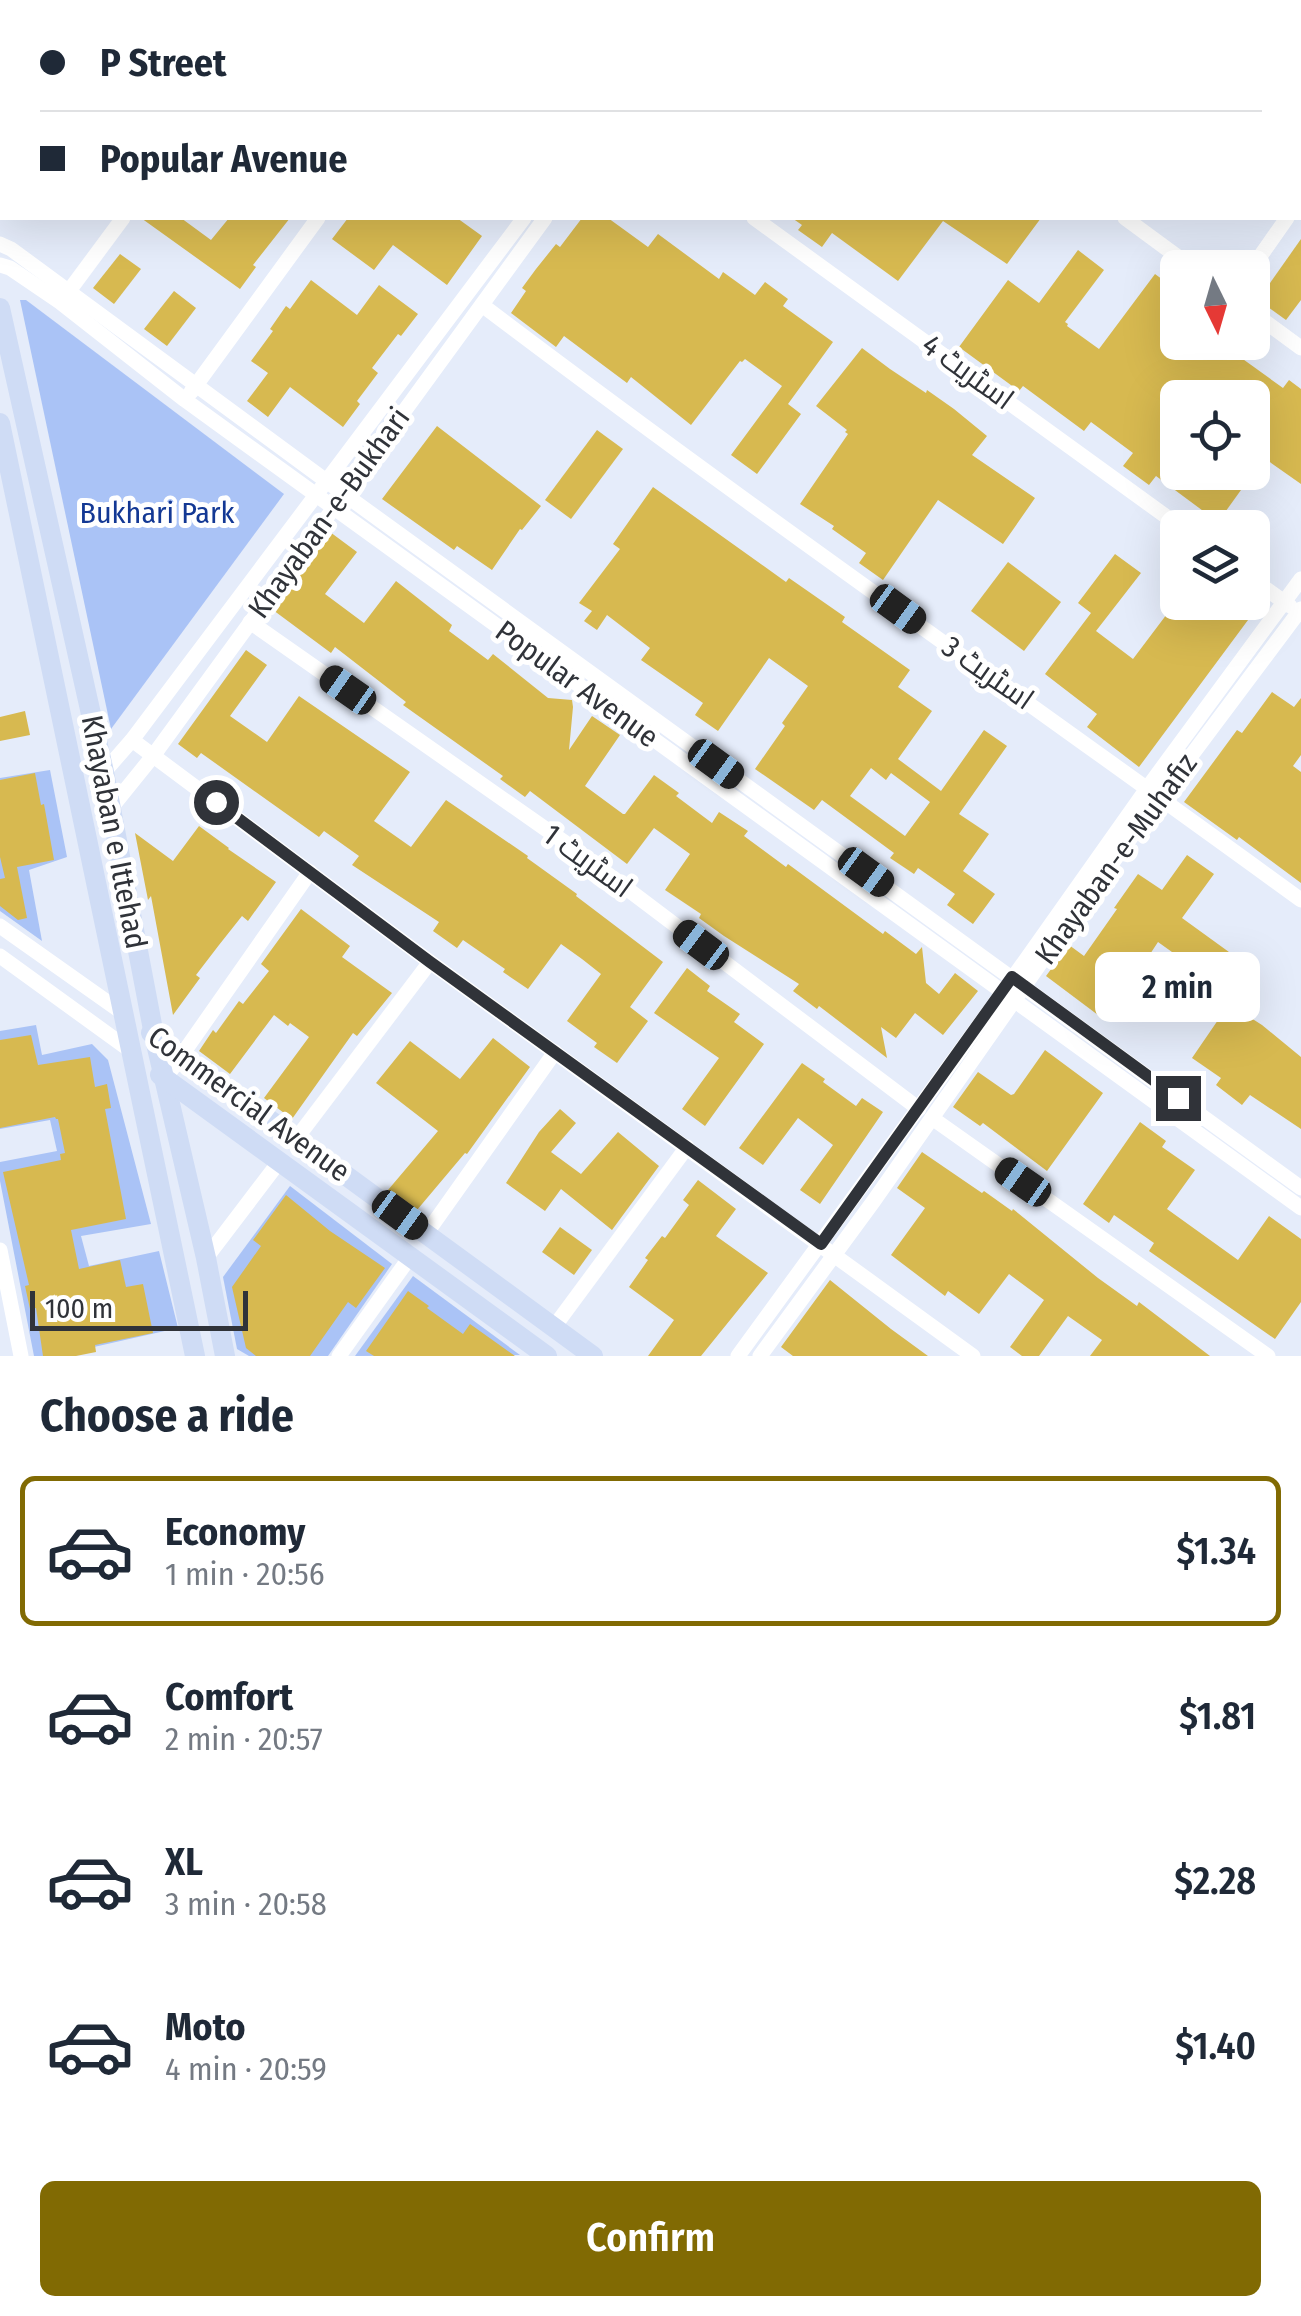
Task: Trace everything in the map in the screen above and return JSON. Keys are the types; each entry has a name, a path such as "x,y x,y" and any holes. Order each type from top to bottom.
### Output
{"main road":[{"name":"Khayaban e Ittehad","path":"0,308 104,772 154,1034 225,1356"},
{"name":"Khayaban e Ittehad","path":"0,422 196,1356"},
{"name":"Commercial Avenue","path":"123,1013 593,1356"},
{"name":"Commercial Avenue","path":"131,1051 538,1354"}],"street":[{"path":"64,296 121,220"},
{"path":"184,400 317,220"},
{"name":"Khayaban-e-Bukhari","path":"104,772 523,220"},
{"name":"Khayaban-e-Bukhari","path":"111,808 154,756 544,220"},
{"name":"اسٹریٹ 4","path":"757,220 1160,512"},
{"path":"1128,220 1169,250"},
{"path":"1265,250 1286,220"},
{"name":"Popular Avenue","path":"0,244 10,248 184,400 1013,989 1301,1188"},
{"name":"Popular Avenue","path":"0,264 64,296 197,384 1013,989 1301,1208"},
{"name":"اسٹریٹ 3","path":"482,305 647,430 1301,900"},
{"path":"1270,325 1301,348"},
{"name":"Khayaban-e-Muhafiz","path":"760,1356 827,1249 1154,792 1301,579"},
{"path":"1270,592 1300,612"},
{"name":"Khayaban-e-Muhafiz","path":"1154,792 1300,612"},
{"name":"اسٹریٹ 1","path":"250,622 577,851 925,1113 1268,1356"},
{"path":"132,740 430,962 974,1356"},
{"path":"164,1078 310,872"},
{"name":"Commercial Avenue","path":"0,926 123,1013"},
{"name":"Commercial Avenue","path":"0,956 131,1051"},
{"path":"296,1139 430,962"},
{"path":"426,1234 556,1052"},
{"path":"554,1327 687,1147"},
{"path":"206,1258 279,1162"},
{"path":"738,1356 827,1249"},
{"path":"0,1250 21,1356"},
{"path":"339,1356 410,1257"}],"green space":[{"name":"Bukhari Park","path":"20,300 26,300 284,494 111,729"},
{"path":"50,770 67,857 29,870 42,941 0,911 0,778"},
{"path":"36,1025 42,1055 92,1044 108,1060 151,1224 81,1236 89,1266 159,1251 178,1328 54,1356 34,1356 0,1181 0,1162 57,1151 50,1120 0,1129 0,1031"},
{"path":"290,1186 392,1264 328,1356 249,1356 237,1349 223,1277"},
{"path":"413,1276 520,1355 355,1356"}],"building":[{"path":"144,220 184,220 211,240 227,220 288,220 253,265 256,267 240,289"},
{"path":"346,220 460,220 482,236 447,285 393,245 374,270 332,239"},
{"path":"580,220 611,220 648,247 658,234 719,279 723,272 755,295 765,282 788,299 783,306 833,342 788,404 801,414 757,474 731,455 782,386 745,359 691,425 631,377 627,383 564,336 556,347 511,313 536,269 556,244 560,247"},
{"path":"795,220 1040,220 1007,264 943,221 898,281 832,233 822,247 798,230 802,225"},
{"path":"1301,239 1301,300 1286,320 1270,309 1270,283"},
{"path":"1078,250 1104,270 1065,322 1099,349 1155,274 1160,278 1160,360 1244,360 1283,388 1289,380 1301,389 1301,484 1270,462 1270,380 1160,380 1160,479 1156,476 1149,485 1123,466 1133,453 1091,422 1084,431 1023,386 1019,391 959,347 1008,280 1039,303"},
{"path":"120,254 141,269 114,304 93,288"},
{"path":"311,280 357,315 379,285 418,314 372,368 378,373 343,427 290,387 268,417 247,401 268,373 251,361 286,306 290,309"},
{"path":"174,291 196,308 167,346 144,329"},
{"path":"862,348 954,409 987,436 972,455 1035,498 1003,544 938,500 883,580 859,563 866,553 800,504 848,434 816,406"},
{"path":"437,426 541,506 492,570 457,546 454,550 382,499"},
{"path":"597,430 623,449 571,519 545,500"},
{"path":"653,487 786,582 789,578 845,617 842,622 910,670 898,687 932,711 898,759 941,791 984,730 1007,746 959,814 989,834 963,871 995,894 973,924 947,905 955,894 918,868 914,874 890,858 894,853 822,800 814,810 755,769 808,686 769,658 718,731 695,715 703,703 641,660 650,648 607,615 597,630 584,621 592,611 579,603 620,549 613,544","holes":["871,768 886,780 891,773 930,802 905,836 850,796"]},
{"path":"1175,490 1241,490 1227,510 1202,510"},
{"path":"330,532 357,552 325,594 364,623 396,581 452,625 449,631 488,660 493,654 548,698 572,700 569,750 592,716 620,735 585,786 623,814 654,775 712,823 719,812 748,831 744,836 883,934 885,931 916,954 922,947 926,983 939,994 955,973 978,991 943,1035 915,1013 896,1038 881,1027 887,1058 819,1006 817,1009 793,991 799,984 724,936 699,918 701,914 665,890 690,854 654,828 627,864 530,791 525,797 500,779 503,776 403,705 406,702 335,647 331,653 273,610"},
{"path":"1115,554 1141,573 1096,631 1133,659 1162,620 1248,620 1139,767 1087,727 1097,714 1045,674 1091,613 1078,603"},
{"path":"1008,562 1061,602 1024,651 971,611"},
{"path":"246,650 267,665 230,716 267,742 299,696 410,772 374,821 411,847 446,800 528,856 663,962 630,1007 648,1021 617,1063 567,1021 601,974 582,959 561,944 528,989 463,940 457,948 433,931 439,922 352,865 359,856 324,831 319,837 201,753 197,758 178,744"},
{"path":"1272,692 1294,707 1301,698 1301,755 1293,766 1301,772 1301,883 1184,802 1237,730 1242,733"},
{"path":"25,711 30,735 0,741 0,717"},
{"path":"35,773 54,860 17,867 27,918 18,920 0,906 0,879 5,878 0,857 0,780"},
{"path":"199,826 276,882 248,921 242,916 219,945 173,1015 135,833 173,861"},
{"path":"1187,855 1214,874 1182,918 1240,960 1221,987 1158,942 1106,1021 1046,976 1069,945 1084,956 1138,874 1162,890"},
{"path":"301,909 350,946 342,957 392,993 357,1036 353,1033 292,1119 264,1098 309,1037 290,1023 288,1026 274,1015 230,1074 199,1051 213,1030 216,1033 239,1001 243,1004 269,971 261,964"},
{"path":"687,968 710,986 707,991 740,1014 734,1022 764,1044 705,1126 682,1109 719,1058 654,1013"},
{"path":"1229,1004 1301,1057 1301,1129 1250,1095 1242,1105 1216,1085 1221,1078 1192,1058"},
{"path":"31,1035 38,1065 90,1057 95,1087 107,1084 111,1108 105,1109 126,1219 71,1230 79,1269 120,1260 126,1287 143,1284 153,1333 95,1345 96,1352 76,1356 43,1356 36,1308 30,1309 25,1286 29,1285 3,1172 61,1160 60,1154 65,1153 55,1117 0,1128 0,1040"},
{"path":"493,1038 530,1067 467,1154 417,1210 388,1190 438,1131 376,1083 410,1041 460,1079"},
{"path":"1045,1050 1103,1093 1047,1171 983,1123 980,1126 953,1107 978,1072 1014,1094"},
{"path":"802,1063 856,1106 862,1098 883,1112 820,1204 800,1190 833,1145 798,1118 763,1165 739,1148"},
{"path":"560,1109 576,1123 551,1152 581,1174 618,1132 659,1166 612,1230 561,1189 545,1211 506,1183 539,1132"},
{"path":"1140,1122 1166,1141 1162,1147 1195,1170 1167,1209 1238,1260 1269,1216 1301,1239 1301,1302 1275,1339 1149,1251 1154,1243 1114,1215 1109,1223 1083,1204"},
{"path":"922,1152 1013,1209 1098,1278 1137,1306 1139,1302 1210,1356 1090,1356 1102,1340 1068,1316 1039,1356 1022,1356 1010,1347 1044,1300 1009,1274 979,1314 948,1291 945,1296 891,1255 925,1208 897,1188"},
{"path":"698,1180 736,1209 716,1236 768,1273 701,1356 648,1356 674,1320 629,1287 648,1260 645,1258 689,1205 683,1200"},
{"path":"286,1195 385,1268 356,1308 348,1302 310,1356 256,1356 246,1348 232,1287 261,1246 253,1240"},
{"path":"560,1227 592,1250 574,1275 542,1252"},
{"path":"830,1280 928,1356 793,1356 781,1347"},
{"path":"408,1291 463,1334 470,1324 515,1356 374,1356 366,1351"}],"route":[{"path":"216,802 821,1244 1012,977 1178,1098"}]}
